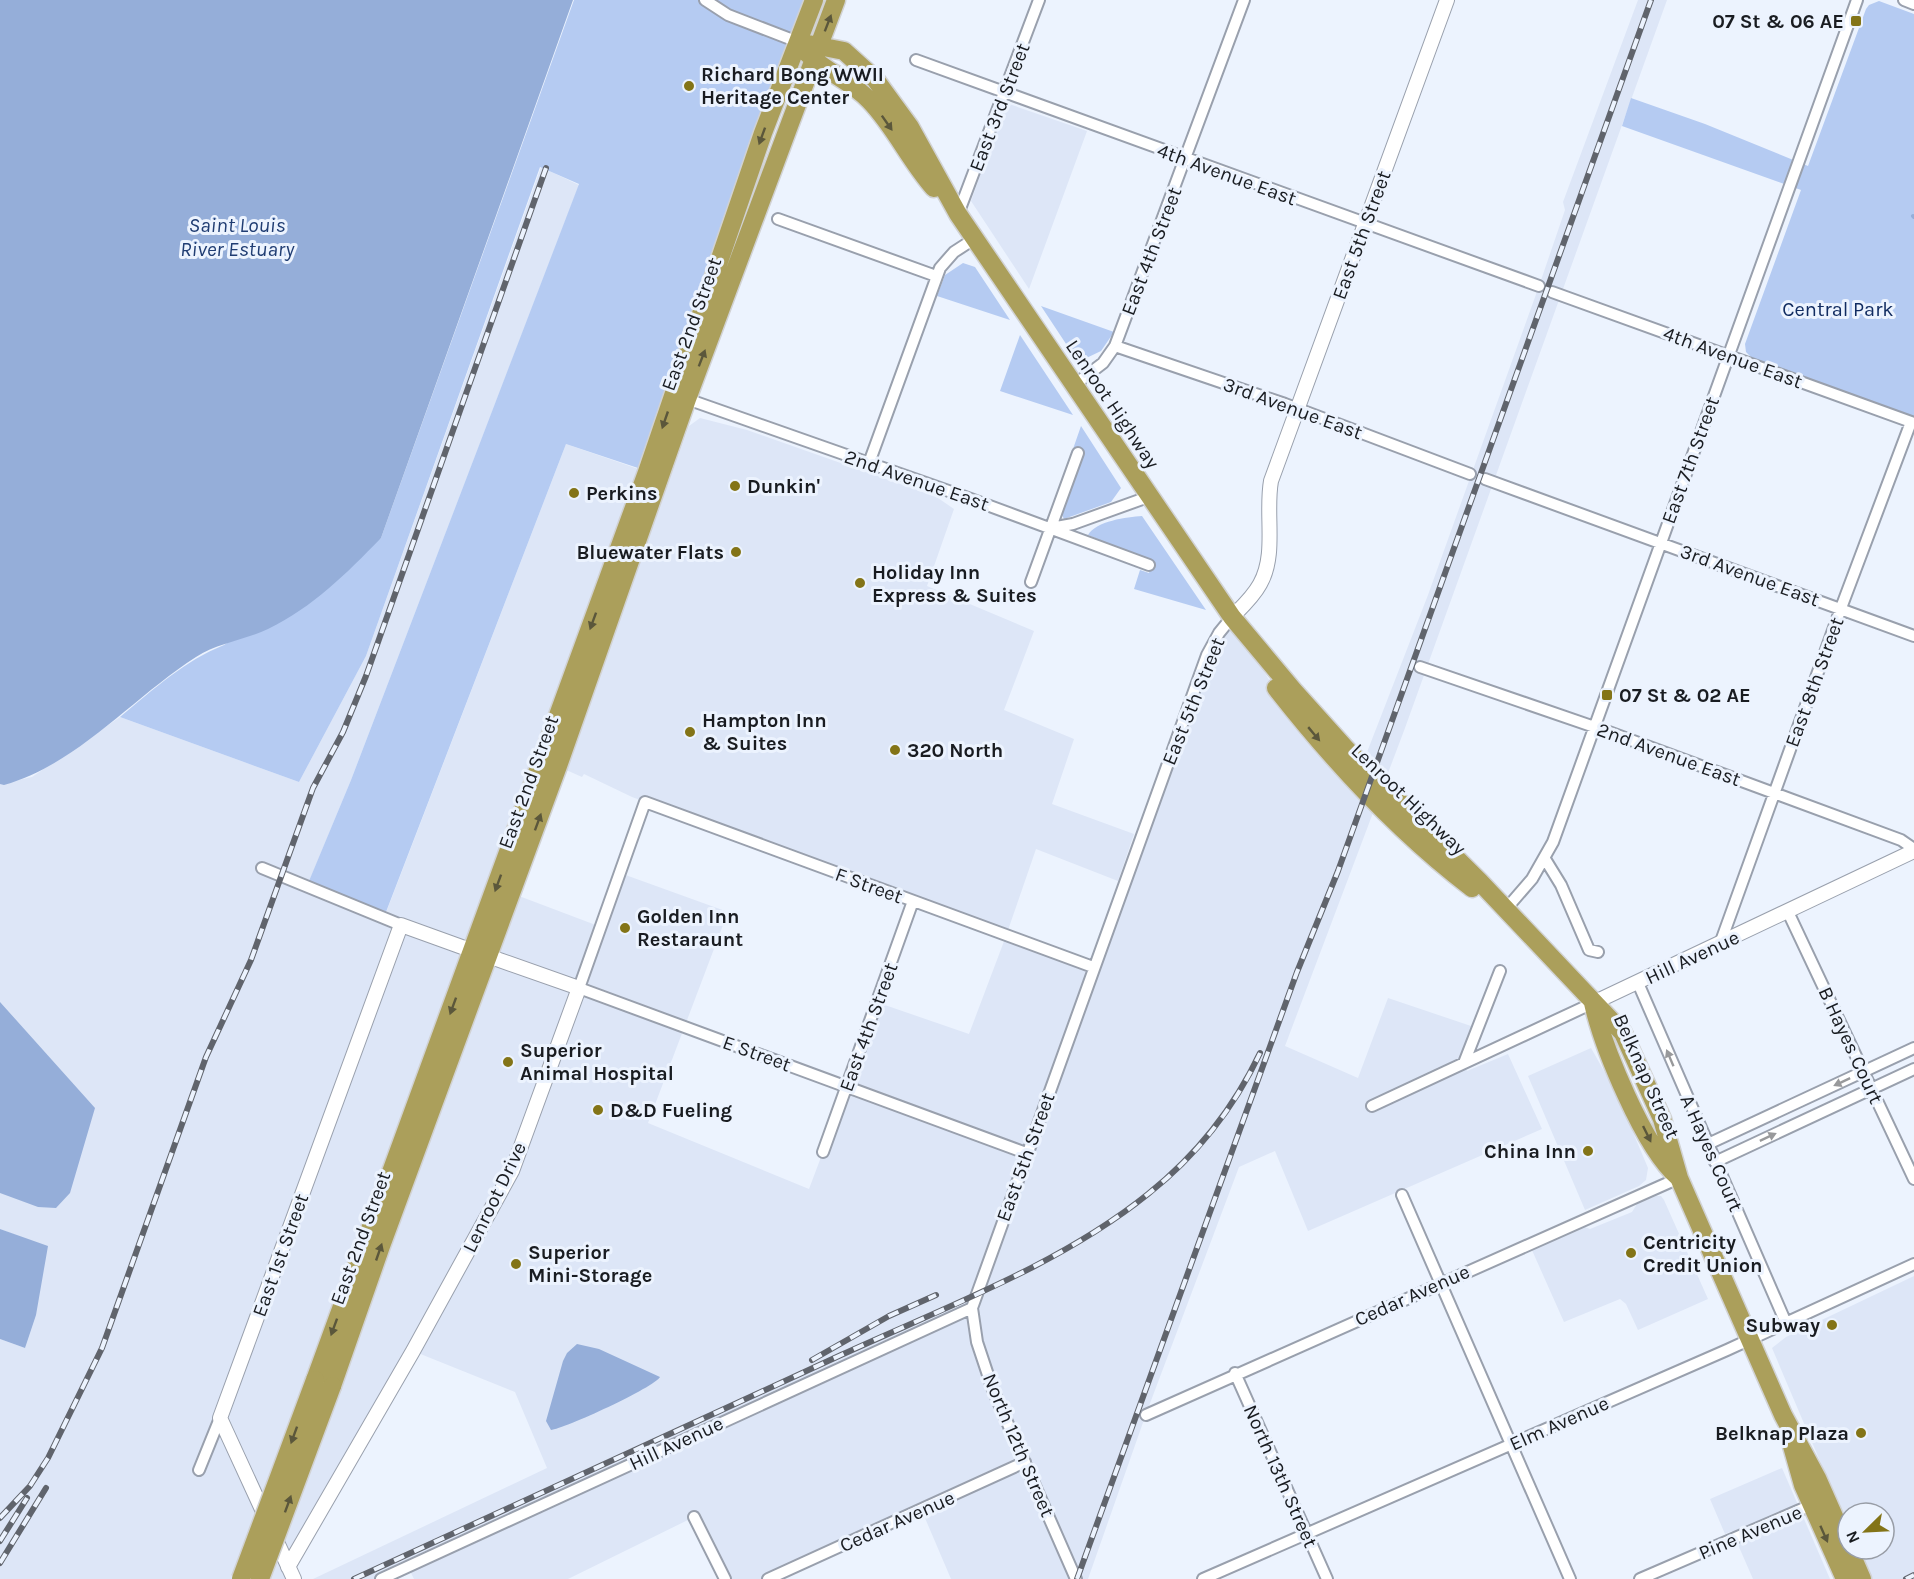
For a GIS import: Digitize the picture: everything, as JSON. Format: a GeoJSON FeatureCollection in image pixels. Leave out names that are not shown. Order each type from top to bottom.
{"type":"FeatureCollection","features":[{"type":"Feature","properties":{"kind":"highway","name":"East 2nd Street"},"geometry":{"type":"LineString","coordinates":[[260,1579],[323,1383],[480,953],[562,755],[681,396],[764,133],[814,0]]}},
{"type":"Feature","properties":{"kind":"highway","name":"East 2nd Street"},"geometry":{"type":"LineString","coordinates":[[681,396],[836,0]]}},
{"type":"Feature","properties":{"kind":"highway","name":"Lenroot Highway"},"geometry":{"type":"LineString","coordinates":[[798,42],[816,53],[856,86],[872,103],[928,181],[958,214],[1148,497],[1232,617],[1268,678],[1365,794],[1430,855],[1483,897],[1506,909],[1593,1003]]}},
{"type":"Feature","properties":{"kind":"highway","name":"Belknap Street"},"geometry":{"type":"LineString","coordinates":[[1593,1003],[1610,1057],[1657,1155],[1679,1178],[1750,1339],[1819,1502],[1845,1579]]}},
{"type":"Feature","properties":{"kind":"highway","name":"East 2nd Street"},"geometry":{"type":"LineString","coordinates":[[240,1579],[323,1383]]}},
{"type":"Feature","properties":{"kind":"highway","name":"Belknap Street"},"geometry":{"type":"LineString","coordinates":[[1819,1502],[1836,1529]]}},
{"type":"Feature","properties":{"kind":"highway","name":"Belknap Street"},"geometry":{"type":"LineString","coordinates":[[1854,1561],[1862,1579]]}},
{"type":"Feature","properties":{"kind":"street"},"geometry":{"type":"LineString","coordinates":[[705,0],[728,15],[798,42]]}},
{"type":"Feature","properties":{"kind":"street","name":"East 3rd Street"},"geometry":{"type":"LineString","coordinates":[[958,214],[1039,0]]}},
{"type":"Feature","properties":{"kind":"street","name":"East 4th Street"},"geometry":{"type":"LineString","coordinates":[[1073,386],[1103,363],[1115,345],[1244,0]]}},
{"type":"Feature","properties":{"kind":"street","name":"East 5th Street"},"geometry":{"type":"LineString","coordinates":[[972,1308],[1207,656],[1219,633],[1255,591],[1264,575],[1268,554],[1268,509],[1271,481],[1448,0]]}},
{"type":"Feature","properties":{"kind":"street","name":"East 7th Street"},"geometry":{"type":"LineString","coordinates":[[1506,909],[1532,879],[1545,859],[1857,0]]}},
{"type":"Feature","properties":{"kind":"street"},"geometry":{"type":"LineString","coordinates":[[1904,0],[1914,4]]}},
{"type":"Feature","properties":{"kind":"street","name":"4th Avenue East"},"geometry":{"type":"LineString","coordinates":[[916,60],[1186,160],[1539,286]]}},
{"type":"Feature","properties":{"kind":"street"},"geometry":{"type":"LineString","coordinates":[[778,219],[936,276]]}},
{"type":"Feature","properties":{"kind":"street"},"geometry":{"type":"LineString","coordinates":[[869,463],[936,276],[947,258],[974,239]]}},
{"type":"Feature","properties":{"kind":"street","name":"4th Avenue East"},"geometry":{"type":"LineString","coordinates":[[1552,292],[1913,423]]}},
{"type":"Feature","properties":{"kind":"street","name":"3rd Avenue East"},"geometry":{"type":"LineString","coordinates":[[1115,345],[1297,409],[1470,474]]}},
{"type":"Feature","properties":{"kind":"street","name":"2nd Avenue East"},"geometry":{"type":"LineString","coordinates":[[681,396],[1149,565]]}},
{"type":"Feature","properties":{"kind":"street","name":"East 8th Street"},"geometry":{"type":"LineString","coordinates":[[1720,944],[1841,608],[1913,423]]}},
{"type":"Feature","properties":{"kind":"street"},"geometry":{"type":"LineString","coordinates":[[1031,582],[1078,453]]}},
{"type":"Feature","properties":{"kind":"street","name":"3rd Avenue East"},"geometry":{"type":"LineString","coordinates":[[1485,479],[1914,636]]}},
{"type":"Feature","properties":{"kind":"street"},"geometry":{"type":"LineString","coordinates":[[1051,528],[1073,524],[1148,497]]}},
{"type":"Feature","properties":{"kind":"street","name":"2nd Avenue East"},"geometry":{"type":"LineString","coordinates":[[1420,668],[1593,726],[1901,840],[1914,850]]}},
{"type":"Feature","properties":{"kind":"street","name":"F Street"},"geometry":{"type":"LineString","coordinates":[[645,802],[1093,968]]}},
{"type":"Feature","properties":{"kind":"street","name":"Lenroot Drive"},"geometry":{"type":"LineString","coordinates":[[291,1573],[512,1171],[645,802]]}},
{"type":"Feature","properties":{"kind":"street","name":"Hill Avenue"},"geometry":{"type":"LineString","coordinates":[[1372,1106],[1788,912],[1914,850]]}},
{"type":"Feature","properties":{"kind":"street"},"geometry":{"type":"LineString","coordinates":[[1545,859],[1561,885],[1589,950],[1598,952]]}},
{"type":"Feature","properties":{"kind":"street","name":"E Street"},"geometry":{"type":"LineString","coordinates":[[262,868],[401,925],[579,988],[1026,1153]]}},
{"type":"Feature","properties":{"kind":"street","name":"East 4th Street"},"geometry":{"type":"LineString","coordinates":[[823,1152],[913,902]]}},
{"type":"Feature","properties":{"kind":"street","name":"B Hayes Court"},"geometry":{"type":"LineString","coordinates":[[1788,912],[1914,1179]]}},
{"type":"Feature","properties":{"kind":"street","name":"East 1st Street"},"geometry":{"type":"LineString","coordinates":[[220,1418],[401,925]]}},
{"type":"Feature","properties":{"kind":"street"},"geometry":{"type":"LineString","coordinates":[[1464,1063],[1500,971]]}},
{"type":"Feature","properties":{"kind":"street","name":"A Hayes Court"},"geometry":{"type":"LineString","coordinates":[[1638,982],[1786,1323]]}},
{"type":"Feature","properties":{"kind":"street"},"geometry":{"type":"LineString","coordinates":[[1708,1144],[1914,1048]]}},
{"type":"Feature","properties":{"kind":"street"},"geometry":{"type":"LineString","coordinates":[[1715,1162],[1914,1069]]}},
{"type":"Feature","properties":{"kind":"street","name":"Cedar Avenue"},"geometry":{"type":"LineString","coordinates":[[1146,1414],[1679,1178]]}},
{"type":"Feature","properties":{"kind":"street"},"geometry":{"type":"LineString","coordinates":[[1402,1195],[1570,1579]]}},
{"type":"Feature","properties":{"kind":"street","name":"Elm Avenue"},"geometry":{"type":"LineString","coordinates":[[1203,1579],[1750,1339],[1914,1264]]}},
{"type":"Feature","properties":{"kind":"street","name":"Hill Avenue"},"geometry":{"type":"LineString","coordinates":[[381,1579],[972,1308]]}},
{"type":"Feature","properties":{"kind":"street","name":"North 12th Street"},"geometry":{"type":"LineString","coordinates":[[972,1308],[982,1361],[1076,1579]]}},
{"type":"Feature","properties":{"kind":"street","name":"North 13th Street"},"geometry":{"type":"LineString","coordinates":[[1236,1373],[1327,1579]]}},
{"type":"Feature","properties":{"kind":"street"},"geometry":{"type":"LineString","coordinates":[[199,1470],[220,1418]]}},
{"type":"Feature","properties":{"kind":"street"},"geometry":{"type":"LineString","coordinates":[[220,1418],[291,1573]]}},
{"type":"Feature","properties":{"kind":"street","name":"Cedar Avenue"},"geometry":{"type":"LineString","coordinates":[[768,1579],[1025,1462]]}},
{"type":"Feature","properties":{"kind":"street","name":"Pine Avenue"},"geometry":{"type":"LineString","coordinates":[[1640,1579],[1819,1502]]}},
{"type":"Feature","properties":{"kind":"street"},"geometry":{"type":"LineString","coordinates":[[694,1517],[725,1579]]}},
{"type":"Feature","properties":{"kind":"shaded area"},"geometry":{"type":"Polygon","coordinates":[[[1638,0],[1667,0],[1405,728],[1285,1046],[1358,1078],[1388,998],[1474,1027],[1461,1056],[1467,1071],[1508,1054],[1542,1129],[1308,1231],[1275,1151],[1239,1167],[1146,1414],[1088,1579],[951,1579],[922,1511],[769,1579],[725,1579],[694,1517],[568,1579],[414,1579],[408,1567],[381,1579],[313,1579],[547,1468],[515,1392],[413,1351],[288,1567],[294,1579],[0,1579],[0,1339],[25,1348],[47,1247],[0,1229],[0,784],[32,777],[120,717],[299,782],[366,656],[541,167],[579,185],[351,780],[306,889],[384,918],[566,444],[647,472],[315,1380],[332,1386],[519,896],[601,927],[620,873],[728,912],[648,1123],[809,1189],[879,1003],[969,1034],[1006,936],[1092,967],[1207,655],[1224,650],[1219,633],[1232,617],[1268,678],[1298,716],[1357,778],[1428,595],[1539,286],[1565,210],[1563,202],[1638,0]]]}},
{"type":"Feature","properties":{"kind":"shaded area"},"geometry":{"type":"Polygon","coordinates":[[[1009,104],[1087,131],[1029,289],[971,201],[1004,108],[1009,104]]]}},
{"type":"Feature","properties":{"kind":"shaded area"},"geometry":{"type":"Polygon","coordinates":[[[700,418],[747,430],[920,491],[938,498],[954,509],[927,586],[1034,631],[1004,710],[1074,739],[1052,804],[1134,834],[1118,881],[1036,849],[1007,933],[632,797],[584,774],[582,777],[564,769],[689,426],[700,418]]]}},
{"type":"Feature","properties":{"kind":"shaded area"},"geometry":{"type":"Polygon","coordinates":[[[1591,1048],[1616,1092],[1648,1168],[1646,1180],[1639,1186],[1585,1210],[1528,1076],[1591,1048]]]}},
{"type":"Feature","properties":{"kind":"shaded area"},"geometry":{"type":"Polygon","coordinates":[[[1661,1196],[1664,1200],[1708,1299],[1638,1330],[1626,1304],[1620,1299],[1564,1322],[1531,1248],[1582,1226],[1590,1229],[1632,1212],[1637,1204],[1661,1196]]]}},
{"type":"Feature","properties":{"kind":"shaded area","name":"Belknap Plaza"},"geometry":{"type":"Polygon","coordinates":[[[1914,1276],[1914,1579],[1870,1579],[1863,1561],[1896,1561],[1896,1501],[1837,1501],[1772,1348],[1786,1337],[1914,1276]]]}},
{"type":"Feature","properties":{"kind":"shaded area"},"geometry":{"type":"Polygon","coordinates":[[[1782,1468],[1830,1579],[1753,1579],[1732,1531],[1725,1534],[1710,1499],[1782,1468]]]}},
{"type":"Feature","properties":{"kind":"green space"},"geometry":{"type":"Polygon","coordinates":[[[574,0],[807,0],[641,469],[566,444],[386,912],[309,881],[351,780],[579,184],[540,167],[366,656],[299,782],[120,717],[182,667],[224,645],[381,538],[574,0]]]}},
{"type":"Feature","properties":{"kind":"green space","name":"Central Park"},"geometry":{"type":"Polygon","coordinates":[[[1879,1],[1914,14],[1914,419],[1752,358],[1746,352],[1745,344],[1801,190],[1622,126],[1631,98],[1705,124],[1808,166],[1866,9],[1869,5],[1879,1]]]}},
{"type":"Feature","properties":{"kind":"green space"},"geometry":{"type":"Polygon","coordinates":[[[963,263],[975,267],[1010,320],[937,296],[945,275],[963,263]]]}},
{"type":"Feature","properties":{"kind":"green space"},"geometry":{"type":"Polygon","coordinates":[[[1041,306],[1114,332],[1101,351],[1078,362],[1041,306]]]}},
{"type":"Feature","properties":{"kind":"green space"},"geometry":{"type":"Polygon","coordinates":[[[1020,335],[1073,415],[1000,391],[1020,335]]]}},
{"type":"Feature","properties":{"kind":"green space"},"geometry":{"type":"Polygon","coordinates":[[[1081,426],[1121,488],[1111,502],[1064,519],[1062,515],[1083,455],[1073,449],[1081,426]]]}},
{"type":"Feature","properties":{"kind":"green space"},"geometry":{"type":"Polygon","coordinates":[[[1142,516],[1206,610],[1134,589],[1140,570],[1149,573],[1152,562],[1088,535],[1105,523],[1142,516]]]}},
{"type":"Feature","properties":{"kind":"water","name":"Saint Louis River Estuary"},"geometry":{"type":"Polygon","coordinates":[[[0,0],[573,0],[381,538],[342,577],[300,611],[268,629],[204,652],[172,673],[104,728],[56,762],[4,785],[0,784],[0,0]]]}},
{"type":"Feature","properties":{"kind":"water"},"geometry":{"type":"Polygon","coordinates":[[[0,1002],[95,1108],[70,1193],[56,1208],[38,1207],[0,1193],[0,1002]]]}},
{"type":"Feature","properties":{"kind":"water"},"geometry":{"type":"Polygon","coordinates":[[[0,1229],[48,1246],[36,1315],[25,1348],[0,1339],[0,1229]]]}},
{"type":"Feature","properties":{"kind":"water"},"geometry":{"type":"Polygon","coordinates":[[[577,1344],[599,1349],[660,1377],[643,1389],[608,1407],[551,1430],[546,1421],[563,1361],[567,1353],[577,1344]]]}},
{"type":"Feature","properties":{"kind":"railway"},"geometry":{"type":"LineString","coordinates":[[1077,1579],[1297,972],[1338,871],[1651,0]]}},
{"type":"Feature","properties":{"kind":"railway"},"geometry":{"type":"LineString","coordinates":[[0,1518],[30,1486],[48,1458],[102,1348],[206,1057],[251,960],[313,788],[343,732],[366,676],[546,168]]}},
{"type":"Feature","properties":{"kind":"railway"},"geometry":{"type":"LineString","coordinates":[[354,1579],[1000,1284],[1077,1242],[1148,1194],[1182,1164],[1226,1112],[1260,1053]]}},
{"type":"Feature","properties":{"kind":"railway"},"geometry":{"type":"LineString","coordinates":[[812,1360],[889,1316],[936,1295]]}},
{"type":"Feature","properties":{"kind":"railway"},"geometry":{"type":"LineString","coordinates":[[0,1563],[46,1488]]}},
{"type":"Feature","properties":{"kind":"railway"},"geometry":{"type":"LineString","coordinates":[[0,1541],[27,1498]]}},
{"type":"Feature","properties":{"kind":"railway"},"geometry":{"type":"LineString","coordinates":[[1906,1579],[1914,1575]]}},
{"type":"Feature","properties":{"kind":"place","name":"07 St & 06 AE"},"geometry":{"type":"Point","coordinates":[1856,21]}},
{"type":"Feature","properties":{"kind":"place","name":"Richard Bong WWII Heritage Center"},"geometry":{"type":"Point","coordinates":[689,86]}},
{"type":"Feature","properties":{"kind":"place","name":"Dunkin'"},"geometry":{"type":"Point","coordinates":[735,486]}},
{"type":"Feature","properties":{"kind":"place","name":"Perkins"},"geometry":{"type":"Point","coordinates":[574,493]}},
{"type":"Feature","properties":{"kind":"place","name":"Bluewater Flats"},"geometry":{"type":"Point","coordinates":[736,552]}},
{"type":"Feature","properties":{"kind":"place","name":"Holiday Inn Express & Suites"},"geometry":{"type":"Point","coordinates":[860,583]}},
{"type":"Feature","properties":{"kind":"place","name":"07 St & 02 AE"},"geometry":{"type":"Point","coordinates":[1607,695]}},
{"type":"Feature","properties":{"kind":"place","name":"Hampton Inn & Suites"},"geometry":{"type":"Point","coordinates":[690,732]}},
{"type":"Feature","properties":{"kind":"place","name":"320 North"},"geometry":{"type":"Point","coordinates":[895,750]}},
{"type":"Feature","properties":{"kind":"place","name":"Golden Inn Restaraunt"},"geometry":{"type":"Point","coordinates":[625,928]}},
{"type":"Feature","properties":{"kind":"place","name":"Superior Animal Hospital"},"geometry":{"type":"Point","coordinates":[508,1062]}},
{"type":"Feature","properties":{"kind":"place","name":"D&D Fueling"},"geometry":{"type":"Point","coordinates":[598,1110]}},
{"type":"Feature","properties":{"kind":"place","name":"China Inn"},"geometry":{"type":"Point","coordinates":[1588,1151]}},
{"type":"Feature","properties":{"kind":"place","name":"Centricity Credit Union"},"geometry":{"type":"Point","coordinates":[1631,1253]}},
{"type":"Feature","properties":{"kind":"place","name":"Superior Mini-Storage"},"geometry":{"type":"Point","coordinates":[516,1264]}},
{"type":"Feature","properties":{"kind":"place","name":"Subway"},"geometry":{"type":"Point","coordinates":[1832,1325]}},
{"type":"Feature","properties":{"kind":"place","name":"Belknap Plaza"},"geometry":{"type":"Point","coordinates":[1861,1433]}}]}
